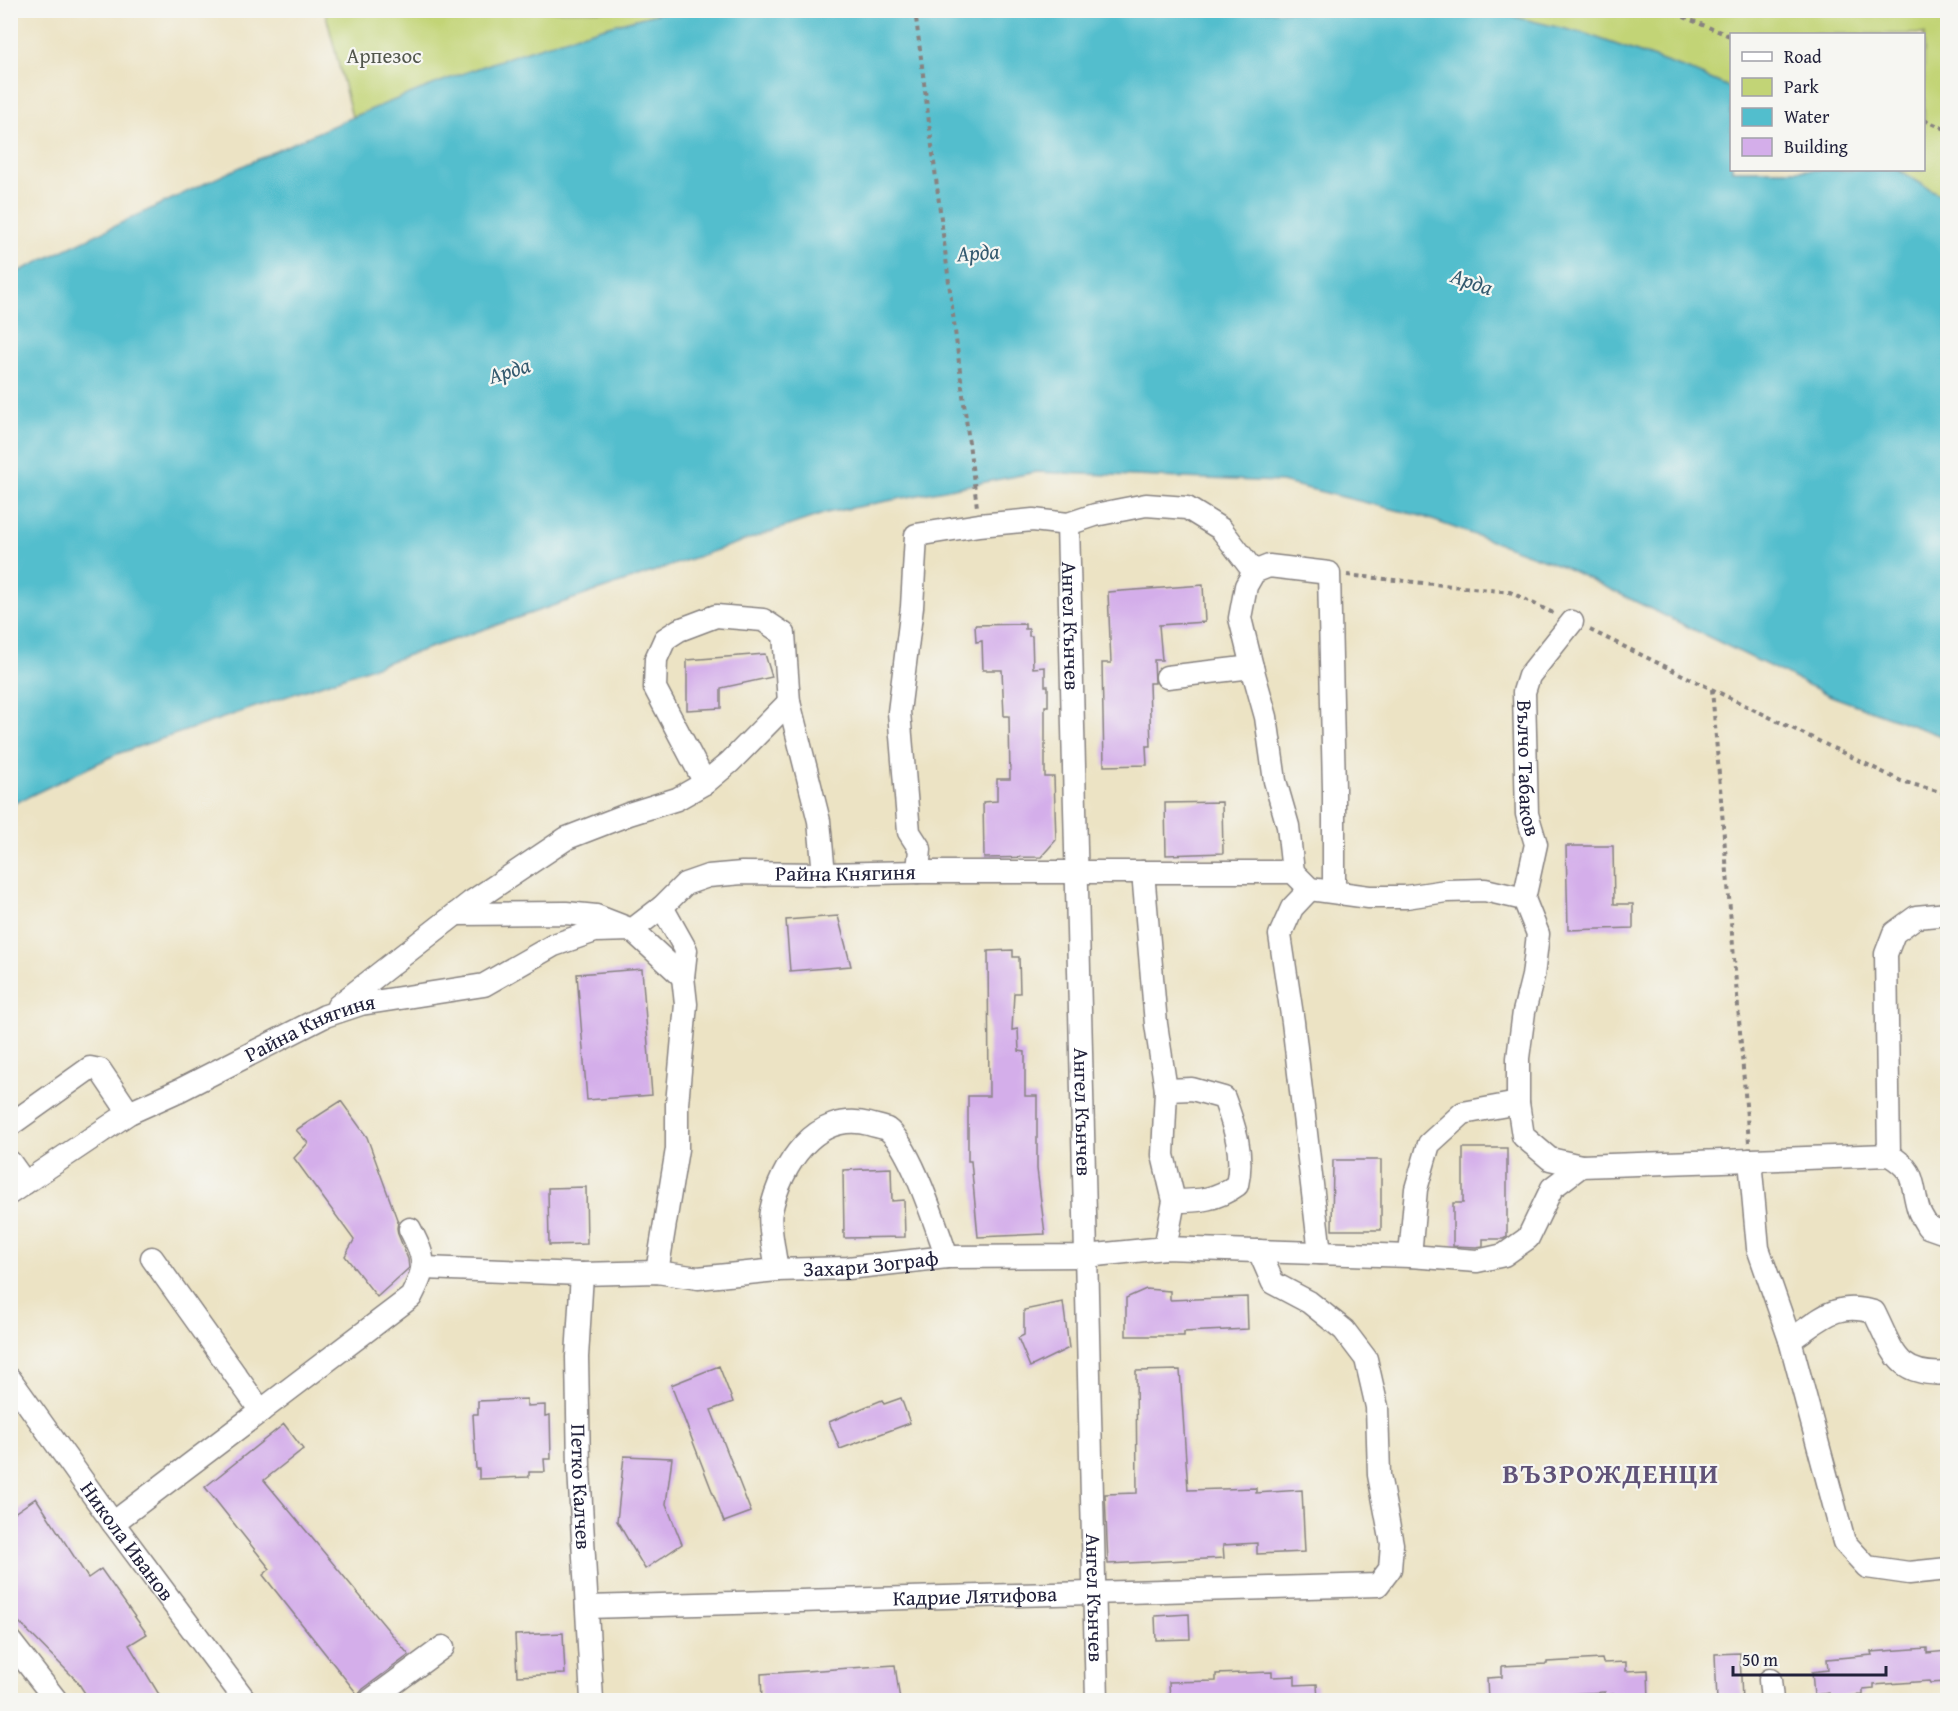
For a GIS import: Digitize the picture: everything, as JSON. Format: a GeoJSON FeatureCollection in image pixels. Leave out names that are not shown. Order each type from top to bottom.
{"type":"FeatureCollection","features":[{"type":"Feature","properties":{"kind":"street"},"geometry":{"type":"LineString","coordinates":[[918,872],[920,849],[909,832],[898,712],[912,606],[916,535],[979,525],[1033,520],[1068,524],[1095,515],[1146,505],[1187,508],[1221,529],[1254,572]]}},
{"type":"Feature","properties":{"kind":"street","name":"Ангел Кънчев"},"geometry":{"type":"LineString","coordinates":[[1068,524],[1097,1701]]}},
{"type":"Feature","properties":{"kind":"street"},"geometry":{"type":"LineString","coordinates":[[1334,891],[1329,573],[1269,566],[1254,572],[1246,586],[1240,618],[1266,717],[1275,781],[1288,826],[1293,872],[1310,889],[1369,897],[1406,897],[1446,891],[1485,891],[1524,899],[1538,934],[1518,1058],[1518,1103],[1523,1136],[1550,1159],[1581,1166],[1889,1155],[1903,1163],[1911,1175],[1919,1212],[1928,1227],[1947,1234]]}},
{"type":"Feature","properties":{"kind":"street"},"geometry":{"type":"LineString","coordinates":[[705,783],[655,688],[656,659],[665,639],[679,630],[716,616],[763,620],[784,634],[789,702],[819,821],[824,874]]}},
{"type":"Feature","properties":{"kind":"street","name":"Вълчо Табаков"},"geometry":{"type":"LineString","coordinates":[[1524,899],[1536,844],[1527,814],[1524,692],[1529,676],[1572,622]]}},
{"type":"Feature","properties":{"kind":"street"},"geometry":{"type":"LineString","coordinates":[[1167,676],[1252,667]]}},
{"type":"Feature","properties":{"kind":"street"},"geometry":{"type":"LineString","coordinates":[[325,1016],[456,914],[567,838],[629,814],[678,799],[705,783],[730,762],[789,702]]}},
{"type":"Feature","properties":{"kind":"street","name":"Райна Княгиня"},"geometry":{"type":"LineString","coordinates":[[18,1188],[129,1113],[190,1085],[325,1016],[361,1004],[484,985],[554,945],[595,931],[632,930],[685,884],[708,876],[742,873],[1293,872]]}},
{"type":"Feature","properties":{"kind":"street"},"geometry":{"type":"LineString","coordinates":[[1143,873],[1156,1024],[1166,1090],[1163,1155],[1174,1201],[1165,1248]]}},
{"type":"Feature","properties":{"kind":"street"},"geometry":{"type":"LineString","coordinates":[[1310,889],[1292,908],[1280,935],[1293,1022],[1320,1253]]}},
{"type":"Feature","properties":{"kind":"street"},"geometry":{"type":"LineString","coordinates":[[657,1272],[677,1149],[677,1104],[686,1004],[683,977],[686,950],[662,906]]}},
{"type":"Feature","properties":{"kind":"street"},"geometry":{"type":"LineString","coordinates":[[456,914],[566,913],[596,916],[632,930],[683,977]]}},
{"type":"Feature","properties":{"kind":"street"},"geometry":{"type":"LineString","coordinates":[[1889,1155],[1886,954],[1894,933],[1916,917],[1947,914]]}},
{"type":"Feature","properties":{"kind":"street"},"geometry":{"type":"LineString","coordinates":[[10,1125],[90,1068],[100,1070],[129,1113]]}},
{"type":"Feature","properties":{"kind":"street"},"geometry":{"type":"LineString","coordinates":[[1166,1090],[1192,1089],[1224,1098],[1240,1146],[1241,1168],[1237,1185],[1223,1195],[1198,1201],[1174,1201]]}},
{"type":"Feature","properties":{"kind":"street"},"geometry":{"type":"LineString","coordinates":[[1410,1256],[1416,1190],[1429,1144],[1463,1113],[1518,1103]]}},
{"type":"Feature","properties":{"kind":"street"},"geometry":{"type":"LineString","coordinates":[[777,1270],[770,1213],[782,1175],[806,1142],[837,1123],[857,1121],[886,1129],[907,1152],[947,1257]]}},
{"type":"Feature","properties":{"kind":"street"},"geometry":{"type":"LineString","coordinates":[[1750,1160],[1758,1248],[1790,1340],[1844,1542],[1867,1567],[1909,1573],[1947,1569]]}},
{"type":"Feature","properties":{"kind":"street"},"geometry":{"type":"LineString","coordinates":[[10,1162],[18,1188]]}},
{"type":"Feature","properties":{"kind":"street","name":"Захари Зограф"},"geometry":{"type":"LineString","coordinates":[[423,1268],[582,1274],[657,1272],[698,1278],[777,1270],[848,1268],[947,1257],[1086,1256],[1165,1248],[1410,1256],[1477,1261],[1504,1255],[1528,1238],[1552,1188],[1581,1166]]}},
{"type":"Feature","properties":{"kind":"street"},"geometry":{"type":"LineString","coordinates":[[113,1523],[411,1297],[423,1268],[423,1253],[410,1229]]}},
{"type":"Feature","properties":{"kind":"street","name":"Кадрие Лятифова"},"geometry":{"type":"LineString","coordinates":[[587,1607],[1378,1585],[1389,1569],[1392,1544],[1379,1475],[1377,1407],[1366,1359],[1344,1330],[1309,1302],[1273,1283],[1259,1251]]}},
{"type":"Feature","properties":{"kind":"street"},"geometry":{"type":"LineString","coordinates":[[152,1258],[261,1411]]}},
{"type":"Feature","properties":{"kind":"street","name":"Петко Калчев"},"geometry":{"type":"LineString","coordinates":[[582,1274],[577,1357],[579,1468],[592,1701]]}},
{"type":"Feature","properties":{"kind":"street"},"geometry":{"type":"LineString","coordinates":[[1790,1340],[1837,1309],[1857,1307],[1874,1312],[1897,1360],[1912,1370],[1932,1374],[1947,1373]]}},
{"type":"Feature","properties":{"kind":"street","name":"Никола Иванов"},"geometry":{"type":"LineString","coordinates":[[10,1379],[245,1701]]}},
{"type":"Feature","properties":{"kind":"street"},"geometry":{"type":"LineString","coordinates":[[10,1641],[56,1701]]}},
{"type":"Feature","properties":{"kind":"street"},"geometry":{"type":"LineString","coordinates":[[371,1701],[443,1647]]}},
{"type":"Feature","properties":{"kind":"path"},"geometry":{"type":"LineString","coordinates":[[915,10],[974,488]]}},
{"type":"Feature","properties":{"kind":"path"},"geometry":{"type":"LineString","coordinates":[[1667,10],[1730,37]]}},
{"type":"Feature","properties":{"kind":"path"},"geometry":{"type":"LineString","coordinates":[[1925,121],[1947,130]]}},
{"type":"Feature","properties":{"kind":"path"},"geometry":{"type":"LineString","coordinates":[[1329,573],[1510,592],[1901,781],[1947,794]]}},
{"type":"Feature","properties":{"kind":"path"},"geometry":{"type":"LineString","coordinates":[[1712,688],[1750,1160]]}},
{"type":"Feature","properties":{"kind":"green space","name":"Арпезос"},"geometry":{"type":"Polygon","coordinates":[[[325,11],[669,11],[548,45],[469,72],[352,117],[325,11]]]}},
{"type":"Feature","properties":{"kind":"green space"},"geometry":{"type":"Polygon","coordinates":[[[1490,11],[1947,11],[1947,199],[1900,171],[1925,171],[1925,33],[1730,33],[1730,88],[1694,72],[1586,34],[1490,11]]]}},
{"type":"Feature","properties":{"kind":"water","name":"Арда"},"geometry":{"type":"Polygon","coordinates":[[[669,11],[1490,11],[1586,34],[1694,72],[1730,88],[1730,171],[1900,171],[1947,199],[1947,738],[1831,696],[1562,566],[1421,516],[1281,482],[1036,472],[826,513],[117,754],[11,805],[11,275],[252,161],[334,125],[416,91],[583,33],[669,11]]]}},
{"type":"Feature","properties":{"kind":"building"},"geometry":{"type":"Polygon","coordinates":[[[1203,585],[1205,622],[1159,625],[1162,660],[1154,660],[1155,683],[1149,683],[1151,746],[1146,746],[1147,765],[1104,766],[1102,663],[1111,663],[1108,592],[1203,585]]]}},
{"type":"Feature","properties":{"kind":"building"},"geometry":{"type":"Polygon","coordinates":[[[1025,624],[1025,629],[1029,629],[1029,636],[1032,636],[1033,668],[1045,667],[1045,686],[1048,686],[1048,706],[1045,706],[1045,777],[1054,777],[1056,840],[1041,857],[984,858],[983,802],[997,801],[997,779],[1010,779],[1009,716],[1004,716],[1002,670],[983,670],[982,641],[976,642],[975,625],[1025,624]]]}},
{"type":"Feature","properties":{"kind":"building"},"geometry":{"type":"Polygon","coordinates":[[[765,654],[772,677],[721,688],[721,708],[687,710],[687,660],[765,654]]]}},
{"type":"Feature","properties":{"kind":"building"},"geometry":{"type":"Polygon","coordinates":[[[1222,802],[1223,853],[1166,855],[1165,803],[1222,802]]]}},
{"type":"Feature","properties":{"kind":"building"},"geometry":{"type":"Polygon","coordinates":[[[1566,846],[1613,846],[1614,904],[1633,904],[1633,928],[1568,930],[1566,846]]]}},
{"type":"Feature","properties":{"kind":"building"},"geometry":{"type":"Polygon","coordinates":[[[838,916],[851,966],[790,971],[786,920],[838,916]]]}},
{"type":"Feature","properties":{"kind":"building"},"geometry":{"type":"Polygon","coordinates":[[[1013,950],[1013,957],[1019,957],[1020,993],[1014,993],[1012,1030],[1018,1029],[1019,1051],[1025,1052],[1025,1096],[1037,1096],[1037,1169],[1045,1234],[978,1237],[971,1161],[968,1161],[968,1096],[989,1096],[988,951],[1013,950]]]}},
{"type":"Feature","properties":{"kind":"building"},"geometry":{"type":"Polygon","coordinates":[[[642,969],[652,1095],[587,1100],[577,974],[642,969]]]}},
{"type":"Feature","properties":{"kind":"building"},"geometry":{"type":"Polygon","coordinates":[[[341,1101],[367,1137],[398,1222],[398,1234],[408,1259],[409,1268],[377,1297],[345,1256],[354,1240],[294,1158],[308,1143],[296,1130],[341,1101]]]}},
{"type":"Feature","properties":{"kind":"building"},"geometry":{"type":"Polygon","coordinates":[[[1463,1148],[1507,1148],[1507,1237],[1483,1239],[1483,1246],[1453,1246],[1453,1203],[1463,1203],[1463,1148]]]}},
{"type":"Feature","properties":{"kind":"building"},"geometry":{"type":"Polygon","coordinates":[[[1333,1160],[1381,1160],[1381,1230],[1332,1230],[1333,1160]]]}},
{"type":"Feature","properties":{"kind":"building"},"geometry":{"type":"Polygon","coordinates":[[[891,1168],[892,1201],[904,1200],[905,1237],[844,1238],[843,1170],[891,1168]]]}},
{"type":"Feature","properties":{"kind":"building"},"geometry":{"type":"Polygon","coordinates":[[[586,1187],[587,1244],[549,1245],[548,1188],[586,1187]]]}},
{"type":"Feature","properties":{"kind":"building"},"geometry":{"type":"Polygon","coordinates":[[[1146,1289],[1170,1291],[1170,1300],[1247,1297],[1248,1329],[1184,1332],[1184,1336],[1126,1336],[1126,1298],[1146,1289]]]}},
{"type":"Feature","properties":{"kind":"building"},"geometry":{"type":"Polygon","coordinates":[[[1063,1302],[1069,1348],[1030,1367],[1018,1338],[1024,1335],[1024,1310],[1063,1302]]]}},
{"type":"Feature","properties":{"kind":"building"},"geometry":{"type":"Polygon","coordinates":[[[719,1366],[733,1402],[711,1410],[751,1512],[724,1522],[671,1385],[719,1366]]]}},
{"type":"Feature","properties":{"kind":"building"},"geometry":{"type":"Polygon","coordinates":[[[1180,1370],[1188,1490],[1256,1488],[1256,1493],[1302,1490],[1305,1552],[1257,1554],[1257,1543],[1223,1545],[1224,1558],[1108,1564],[1105,1494],[1137,1493],[1136,1371],[1180,1370]]]}},
{"type":"Feature","properties":{"kind":"building"},"geometry":{"type":"Polygon","coordinates":[[[901,1398],[910,1423],[840,1449],[829,1422],[882,1400],[884,1404],[901,1398]]]}},
{"type":"Feature","properties":{"kind":"building"},"geometry":{"type":"Polygon","coordinates":[[[527,1399],[527,1406],[545,1405],[545,1416],[550,1415],[551,1459],[544,1459],[545,1472],[529,1472],[529,1477],[479,1479],[479,1469],[476,1469],[473,1414],[478,1414],[478,1401],[527,1399]]]}},
{"type":"Feature","properties":{"kind":"building"},"geometry":{"type":"Polygon","coordinates":[[[284,1424],[303,1449],[264,1480],[409,1655],[358,1695],[263,1575],[270,1569],[205,1487],[284,1424]]]}},
{"type":"Feature","properties":{"kind":"building"},"geometry":{"type":"Polygon","coordinates":[[[624,1456],[672,1458],[666,1504],[682,1544],[645,1569],[617,1521],[624,1456]]]}},
{"type":"Feature","properties":{"kind":"building"},"geometry":{"type":"Polygon","coordinates":[[[36,1498],[88,1578],[101,1569],[147,1634],[129,1645],[163,1701],[90,1701],[77,1681],[10,1613],[10,1516],[36,1498]]]}},
{"type":"Feature","properties":{"kind":"building"},"geometry":{"type":"Polygon","coordinates":[[[1189,1614],[1190,1639],[1156,1640],[1155,1616],[1189,1614]]]}},
{"type":"Feature","properties":{"kind":"building"},"geometry":{"type":"Polygon","coordinates":[[[563,1633],[565,1674],[517,1676],[515,1635],[563,1633]]]}},
{"type":"Feature","properties":{"kind":"building"},"geometry":{"type":"Polygon","coordinates":[[[1927,1648],[1927,1653],[1947,1651],[1947,1682],[1874,1685],[1874,1689],[1863,1690],[1863,1695],[1829,1697],[1829,1693],[1814,1695],[1812,1672],[1828,1670],[1827,1659],[1872,1655],[1871,1652],[1927,1648]]]}},
{"type":"Feature","properties":{"kind":"building"},"geometry":{"type":"Polygon","coordinates":[[[1740,1653],[1742,1701],[1717,1701],[1715,1654],[1740,1653]]]}},
{"type":"Feature","properties":{"kind":"building"},"geometry":{"type":"Polygon","coordinates":[[[1602,1659],[1603,1663],[1626,1662],[1626,1671],[1648,1670],[1649,1701],[1617,1701],[1616,1694],[1605,1695],[1605,1692],[1549,1695],[1549,1698],[1538,1698],[1538,1701],[1488,1701],[1487,1678],[1502,1677],[1502,1666],[1602,1659]]]}},
{"type":"Feature","properties":{"kind":"building"},"geometry":{"type":"Polygon","coordinates":[[[895,1665],[900,1701],[762,1701],[761,1674],[895,1665]]]}},
{"type":"Feature","properties":{"kind":"building"},"geometry":{"type":"Polygon","coordinates":[[[1272,1672],[1272,1677],[1295,1676],[1295,1685],[1317,1684],[1318,1701],[1170,1701],[1169,1682],[1216,1681],[1216,1674],[1272,1672]]]}},
{"type":"Feature","properties":{"kind":"district","name":"ВЪЗРОЖДЕНЦИ"},"geometry":{"type":"Point","coordinates":[1611,1474]}}]}
